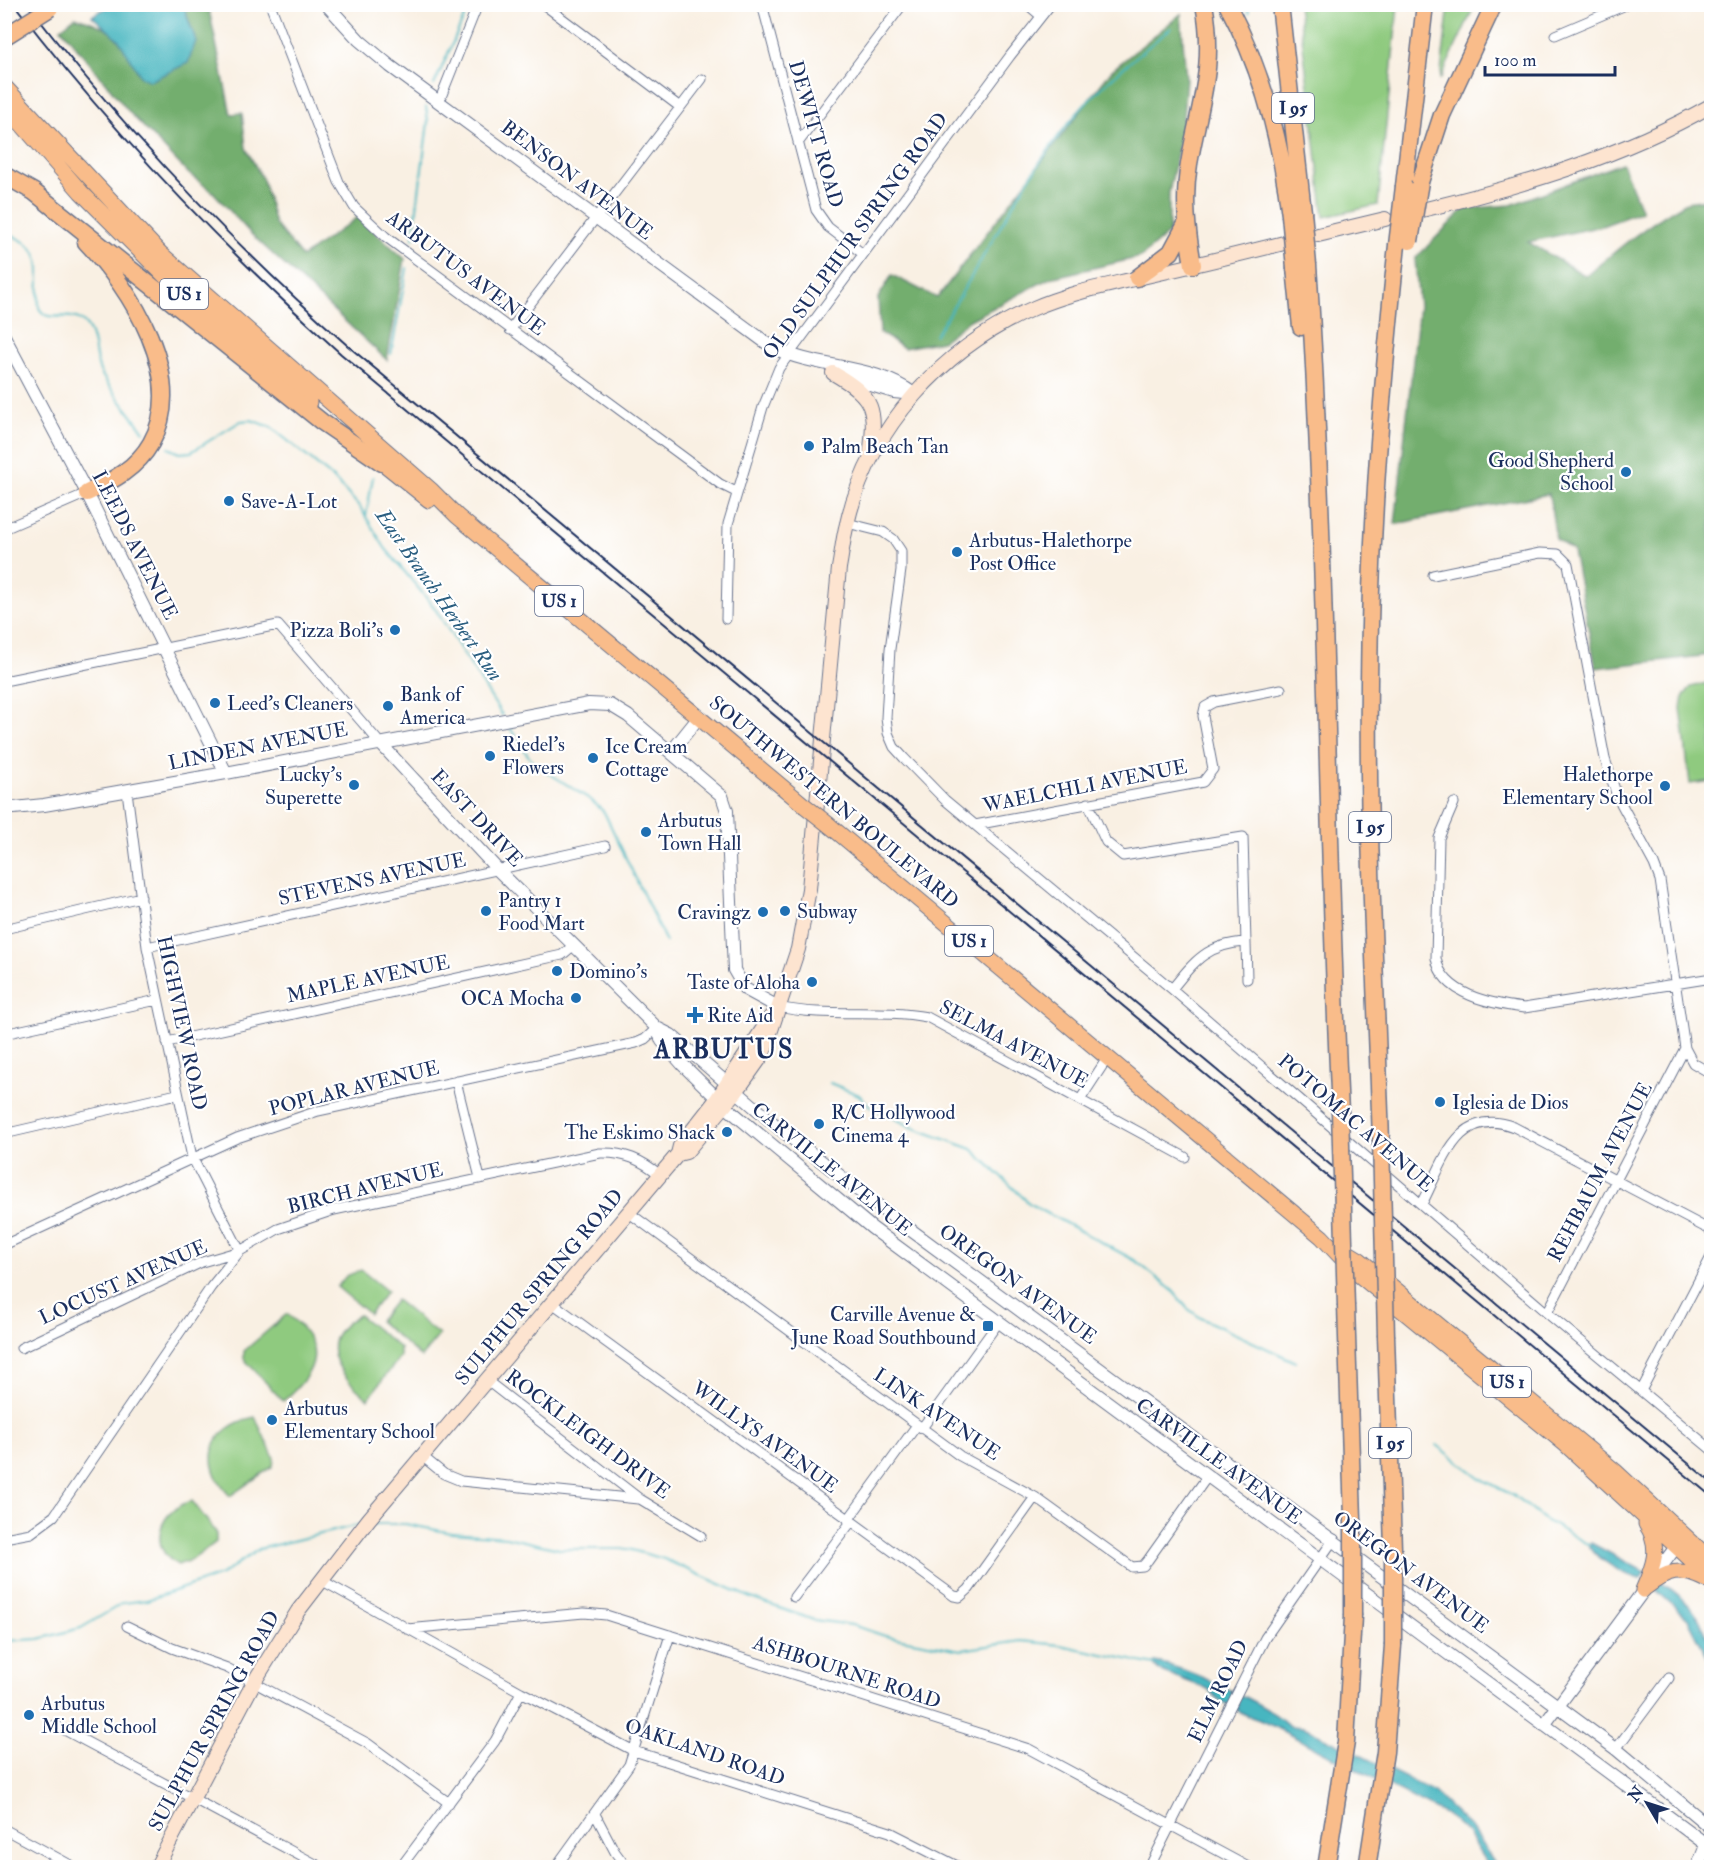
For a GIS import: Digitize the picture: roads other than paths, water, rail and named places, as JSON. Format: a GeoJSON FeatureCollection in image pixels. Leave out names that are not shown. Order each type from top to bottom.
{"type":"FeatureCollection","features":[{"type":"Feature","properties":{"kind":"highway"},"geometry":{"type":"LineString","coordinates":[[1193,265],[1186,224],[1189,165],[1208,80],[1209,40],[1204,4]]}},
{"type":"Feature","properties":{"kind":"highway"},"geometry":{"type":"LineString","coordinates":[[1227,4],[1250,50],[1269,102],[1297,213]]}},
{"type":"Feature","properties":{"kind":"highway","name":"I 95"},"geometry":{"type":"LineString","coordinates":[[1280,4],[1320,513],[1331,937],[1340,1113],[1353,1519],[1353,1616],[1348,1715],[1340,1790],[1326,1868]]}},
{"type":"Feature","properties":{"kind":"highway"},"geometry":{"type":"LineString","coordinates":[[1403,243],[1404,186],[1425,4]]}},
{"type":"Feature","properties":{"kind":"highway"},"geometry":{"type":"LineString","coordinates":[[1403,243],[1442,115],[1494,4]]}},
{"type":"Feature","properties":{"kind":"highway"},"geometry":{"type":"LineString","coordinates":[[4,37],[53,6]]}},
{"type":"Feature","properties":{"kind":"highway"},"geometry":{"type":"LineString","coordinates":[[4,175],[34,192],[322,422],[382,463]]}},
{"type":"Feature","properties":{"kind":"highway"},"geometry":{"type":"LineString","coordinates":[[52,207],[98,255],[133,306],[155,353],[163,387],[161,416],[151,444],[124,473],[87,493]]}},
{"type":"Feature","properties":{"kind":"highway"},"geometry":{"type":"LineString","coordinates":[[1137,279],[1171,252],[1186,224]]}},
{"type":"Feature","properties":{"kind":"highway","name":"I 95"},"geometry":{"type":"LineString","coordinates":[[1367,1868],[1378,1808],[1388,1725],[1393,1645],[1394,1549],[1368,749],[1377,444],[1403,243]]}},
{"type":"Feature","properties":{"kind":"main road","name":"SOUTHWESTERN BOULEVARD"},"geometry":{"type":"LineString","coordinates":[[4,86],[161,254],[432,491],[457,516],[1322,1237],[1353,1270],[1565,1444],[1637,1512],[1712,1560]]}},
{"type":"Feature","properties":{"kind":"main road","name":"SOUTHWESTERN BOULEVARD"},"geometry":{"type":"LineString","coordinates":[[4,104],[81,192],[176,287],[420,494],[457,516]]}},
{"type":"Feature","properties":{"kind":"main road"},"geometry":{"type":"LineString","coordinates":[[1422,210],[1508,189],[1587,163],[1666,129],[1712,105]]}},
{"type":"Feature","properties":{"kind":"main road"},"geometry":{"type":"LineString","coordinates":[[1318,235],[1385,219]]}},
{"type":"Feature","properties":{"kind":"main road","name":"SULPHUR SPRING ROAD"},"geometry":{"type":"LineString","coordinates":[[156,1868],[254,1682],[321,1580],[551,1302],[678,1154],[686,1152],[731,1088],[778,1007],[804,923],[839,568],[847,523],[869,465],[914,394],[960,352],[1007,321],[1071,295],[1284,243]]}},
{"type":"Feature","properties":{"kind":"main road"},"geometry":{"type":"LineString","coordinates":[[833,373],[860,390],[871,408],[874,428],[869,465]]}},
{"type":"Feature","properties":{"kind":"main road","name":"SOUTHWESTERN BOULEVARD"},"geometry":{"type":"LineString","coordinates":[[1322,1237],[1360,1260],[1615,1471],[1681,1540],[1712,1581]]}},
{"type":"Feature","properties":{"kind":"main road"},"geometry":{"type":"LineString","coordinates":[[1637,1512],[1653,1534],[1656,1544],[1652,1568],[1643,1590]]}},
{"type":"Feature","properties":{"kind":"main road"},"geometry":{"type":"LineString","coordinates":[[1643,1590],[1662,1574],[1671,1572],[1698,1575],[1712,1581]]}},
{"type":"Feature","properties":{"kind":"street","name":"ARBUTUS AVENUE"},"geometry":{"type":"LineString","coordinates":[[270,4],[328,159],[348,200],[387,237],[510,330],[720,484],[736,492]]}},
{"type":"Feature","properties":{"kind":"street","name":"BENSON AVENUE"},"geometry":{"type":"LineString","coordinates":[[326,4],[359,40],[439,102],[759,339],[787,355],[819,364],[836,365],[897,382],[914,394]]}},
{"type":"Feature","properties":{"kind":"street"},"geometry":{"type":"LineString","coordinates":[[439,102],[478,4]]}},
{"type":"Feature","properties":{"kind":"street"},"geometry":{"type":"LineString","coordinates":[[543,4],[680,107]]}},
{"type":"Feature","properties":{"kind":"street","name":"DEWITT ROAD"},"geometry":{"type":"LineString","coordinates":[[762,4],[819,216],[863,254]]}},
{"type":"Feature","properties":{"kind":"street"},"geometry":{"type":"LineString","coordinates":[[798,143],[903,4]]}},
{"type":"Feature","properties":{"kind":"street"},"geometry":{"type":"LineString","coordinates":[[1027,4],[1041,16]]}},
{"type":"Feature","properties":{"kind":"street","name":"OLD SULPHUR SPRING ROAD"},"geometry":{"type":"LineString","coordinates":[[726,619],[726,533],[736,492],[770,386],[787,355],[1052,4]]}},
{"type":"Feature","properties":{"kind":"street"},"geometry":{"type":"LineString","coordinates":[[1555,35],[1628,4]]}},
{"type":"Feature","properties":{"kind":"street"},"geometry":{"type":"LineString","coordinates":[[510,330],[702,79]]}},
{"type":"Feature","properties":{"kind":"street","name":"LEEDS AVENUE"},"geometry":{"type":"LineString","coordinates":[[4,336],[166,647],[226,773]]}},
{"type":"Feature","properties":{"kind":"street","name":"BENSON AVENUE"},"geometry":{"type":"LineString","coordinates":[[819,364],[833,373],[894,392],[914,394]]}},
{"type":"Feature","properties":{"kind":"street"},"geometry":{"type":"LineString","coordinates":[[4,529],[87,493]]}},
{"type":"Feature","properties":{"kind":"street","name":"WAELCHLI AVENUE"},"geometry":{"type":"LineString","coordinates":[[847,523],[883,532],[893,539],[901,550],[901,572],[887,692],[888,733],[894,747],[904,758],[945,800],[975,825],[1203,782],[1213,770],[1203,716],[1205,708],[1214,702],[1281,690]]}},
{"type":"Feature","properties":{"kind":"street"},"geometry":{"type":"LineString","coordinates":[[1433,574],[1540,553],[1558,554],[1568,564],[1605,759],[1624,812],[1647,850],[1659,880],[1685,1048],[1693,1063],[1712,1074]]}},
{"type":"Feature","properties":{"kind":"street","name":"EAST DRIVE"},"geometry":{"type":"LineString","coordinates":[[166,647],[278,625],[380,743],[498,870],[657,1028],[671,1035],[731,1088]]}},
{"type":"Feature","properties":{"kind":"street"},"geometry":{"type":"LineString","coordinates":[[4,681],[166,647]]}},
{"type":"Feature","properties":{"kind":"street","name":"LINDEN AVENUE"},"geometry":{"type":"LineString","coordinates":[[4,808],[44,805],[127,791],[589,704],[610,705],[628,716],[671,752]]}},
{"type":"Feature","properties":{"kind":"street"},"geometry":{"type":"LineString","coordinates":[[699,717],[671,752],[715,789],[726,803],[734,970],[743,986],[753,996],[778,1007]]}},
{"type":"Feature","properties":{"kind":"street","name":"HIGHVIEW ROAD"},"geometry":{"type":"LineString","coordinates":[[127,791],[147,947],[192,1157],[240,1251]]}},
{"type":"Feature","properties":{"kind":"street"},"geometry":{"type":"LineString","coordinates":[[1088,803],[1106,842],[1123,856],[1243,837],[1247,979]]}},
{"type":"Feature","properties":{"kind":"street"},"geometry":{"type":"LineString","coordinates":[[1454,803],[1442,825],[1437,862],[1436,958],[1438,969],[1458,990],[1496,1003],[1524,1008],[1712,978]]}},
{"type":"Feature","properties":{"kind":"street","name":"POTOMAC AVENUE"},"geometry":{"type":"LineString","coordinates":[[975,825],[1172,989],[1547,1313],[1712,1450]]}},
{"type":"Feature","properties":{"kind":"street","name":"STEVENS AVENUE"},"geometry":{"type":"LineString","coordinates":[[147,947],[605,846]]}},
{"type":"Feature","properties":{"kind":"street"},"geometry":{"type":"LineString","coordinates":[[4,929],[141,897]]}},
{"type":"Feature","properties":{"kind":"street"},"geometry":{"type":"LineString","coordinates":[[1172,989],[1206,953],[1231,943],[1246,942]]}},
{"type":"Feature","properties":{"kind":"street","name":"MAPLE AVENUE"},"geometry":{"type":"LineString","coordinates":[[167,1042],[562,955],[574,945]]}},
{"type":"Feature","properties":{"kind":"street"},"geometry":{"type":"LineString","coordinates":[[4,1034],[157,1000]]}},
{"type":"Feature","properties":{"kind":"street","name":"SELMA AVENUE"},"geometry":{"type":"LineString","coordinates":[[778,1007],[811,1013],[899,1014],[927,1017],[1185,1157]]}},
{"type":"Feature","properties":{"kind":"street","name":"EAST DRIVE"},"geometry":{"type":"LineString","coordinates":[[657,1028],[662,1041],[721,1102]]}},
{"type":"Feature","properties":{"kind":"street","name":"POPLAR AVENUE"},"geometry":{"type":"LineString","coordinates":[[4,1245],[192,1157],[291,1119],[636,1042],[645,1039],[657,1028]]}},
{"type":"Feature","properties":{"kind":"street","name":"REHBAUM AVENUE"},"geometry":{"type":"LineString","coordinates":[[1547,1313],[1685,1048]]}},
{"type":"Feature","properties":{"kind":"street"},"geometry":{"type":"LineString","coordinates":[[1080,1100],[1108,1057]]}},
{"type":"Feature","properties":{"kind":"street"},"geometry":{"type":"LineString","coordinates":[[456,1081],[480,1178]]}},
{"type":"Feature","properties":{"kind":"street","name":"OREGON AVENUE"},"geometry":{"type":"LineString","coordinates":[[731,1088],[810,1154],[926,1241],[1334,1539],[1616,1749],[1712,1829]]}},
{"type":"Feature","properties":{"kind":"street"},"geometry":{"type":"LineString","coordinates":[[4,1134],[177,1094]]}},
{"type":"Feature","properties":{"kind":"street","name":"CARVILLE AVENUE"},"geometry":{"type":"LineString","coordinates":[[721,1102],[799,1170],[913,1259],[1709,1846]]}},
{"type":"Feature","properties":{"kind":"street"},"geometry":{"type":"LineString","coordinates":[[1422,1204],[1457,1137],[1479,1122],[1501,1122],[1712,1231]]}},
{"type":"Feature","properties":{"kind":"street","name":"BIRCH AVENUE"},"geometry":{"type":"LineString","coordinates":[[4,1538],[31,1533],[44,1526],[63,1505],[211,1287],[240,1251],[255,1240],[302,1220],[581,1156],[612,1152],[636,1159],[660,1175]]}},
{"type":"Feature","properties":{"kind":"street","name":"LINK AVENUE"},"geometry":{"type":"LineString","coordinates":[[628,1212],[960,1456],[1035,1497],[1125,1564],[1137,1568],[1149,1560],[1207,1477]]}},
{"type":"Feature","properties":{"kind":"street"},"geometry":{"type":"LineString","coordinates":[[913,1259],[926,1241]]}},
{"type":"Feature","properties":{"kind":"street","name":"LOCUST AVENUE"},"geometry":{"type":"LineString","coordinates":[[21,1348],[202,1262],[240,1251]]}},
{"type":"Feature","properties":{"kind":"street"},"geometry":{"type":"LineString","coordinates":[[1641,1391],[1712,1255]]}},
{"type":"Feature","properties":{"kind":"street","name":"WILLYS AVENUE"},"geometry":{"type":"LineString","coordinates":[[551,1302],[947,1592],[960,1597],[969,1590],[1035,1497]]}},
{"type":"Feature","properties":{"kind":"street"},"geometry":{"type":"LineString","coordinates":[[794,1597],[998,1323]]}},
{"type":"Feature","properties":{"kind":"street","name":"ROCKLEIGH DRIVE"},"geometry":{"type":"LineString","coordinates":[[486,1380],[640,1500],[701,1536]]}},
{"type":"Feature","properties":{"kind":"street"},"geometry":{"type":"LineString","coordinates":[[422,1456],[444,1474],[461,1481],[640,1500]]}},
{"type":"Feature","properties":{"kind":"street","name":"ELM ROAD"},"geometry":{"type":"LineString","coordinates":[[1149,1868],[1269,1630],[1334,1539]]}},
{"type":"Feature","properties":{"kind":"street"},"geometry":{"type":"LineString","coordinates":[[1544,1725],[1681,1540]]}},
{"type":"Feature","properties":{"kind":"street","name":"OAKLAND ROAD"},"geometry":{"type":"LineString","coordinates":[[321,1580],[521,1692],[634,1751],[890,1832],[961,1868]]}},
{"type":"Feature","properties":{"kind":"street","name":"ASHBOURNE ROAD"},"geometry":{"type":"LineString","coordinates":[[407,1629],[595,1612],[1019,1746],[1250,1868]]}},
{"type":"Feature","properties":{"kind":"street"},"geometry":{"type":"LineString","coordinates":[[127,1626],[159,1643],[212,1662],[254,1682],[367,1743],[449,1803]]}},
{"type":"Feature","properties":{"kind":"street"},"geometry":{"type":"LineString","coordinates":[[555,1868],[621,1778],[634,1751],[670,1635]]}},
{"type":"Feature","properties":{"kind":"street"},"geometry":{"type":"LineString","coordinates":[[1616,1749],[1669,1678]]}},
{"type":"Feature","properties":{"kind":"street"},"geometry":{"type":"LineString","coordinates":[[400,1868],[495,1741],[521,1692]]}},
{"type":"Feature","properties":{"kind":"street"},"geometry":{"type":"LineString","coordinates":[[55,1725],[323,1868]]}},
{"type":"Feature","properties":{"kind":"street"},"geometry":{"type":"LineString","coordinates":[[595,1814],[615,1852],[627,1868]]}},
{"type":"Feature","properties":{"kind":"street"},"geometry":{"type":"LineString","coordinates":[[4,1829],[76,1868]]}},
{"type":"Feature","properties":{"kind":"street"},"geometry":{"type":"LineString","coordinates":[[1697,1868],[1709,1846],[1712,1829]]}},
{"type":"Feature","properties":{"kind":"water"},"geometry":{"type":"Polygon","coordinates":[[[111,5],[183,5],[196,41],[188,63],[150,81],[141,77],[118,39],[92,16],[111,5]]]}},
{"type":"Feature","properties":{"kind":"water"},"geometry":{"type":"Polygon","coordinates":[[[1591,1543],[1645,1572],[1640,1579],[1619,1570],[1594,1552],[1589,1547],[1591,1543]]]}},
{"type":"Feature","properties":{"kind":"water"},"geometry":{"type":"Polygon","coordinates":[[[1660,1582],[1681,1598],[1698,1617],[1708,1639],[1711,1664],[1688,1619],[1655,1589],[1660,1582]]]}},
{"type":"Feature","properties":{"kind":"water"},"geometry":{"type":"Polygon","coordinates":[[[1155,1662],[1186,1671],[1226,1688],[1279,1717],[1289,1726],[1304,1727],[1434,1792],[1471,1828],[1497,1867],[1489,1867],[1467,1833],[1450,1817],[1265,1722],[1248,1716],[1219,1700],[1208,1689],[1158,1670],[1154,1665],[1155,1662]]]}},
{"type":"Feature","properties":{"kind":"waterway"},"geometry":{"type":"LineString","coordinates":[[434,85],[470,4]]}},
{"type":"Feature","properties":{"kind":"waterway"},"geometry":{"type":"LineString","coordinates":[[1247,4],[1249,13]]}},
{"type":"Feature","properties":{"kind":"waterway"},"geometry":{"type":"LineString","coordinates":[[935,335],[1021,192],[1058,137],[1101,89],[1171,28]]}},
{"type":"Feature","properties":{"kind":"waterway"},"geometry":{"type":"LineString","coordinates":[[413,239],[428,122],[426,107]]}},
{"type":"Feature","properties":{"kind":"waterway","name":"East Branch Herbert Run"},"geometry":{"type":"LineString","coordinates":[[4,233],[29,245],[35,253],[39,271],[39,308],[48,316],[73,317],[84,323],[91,335],[102,375],[144,432]]}},
{"type":"Feature","properties":{"kind":"waterway"},"geometry":{"type":"LineString","coordinates":[[391,354],[407,268]]}},
{"type":"Feature","properties":{"kind":"waterway","name":"East Branch Herbert Run"},"geometry":{"type":"LineString","coordinates":[[169,448],[180,453],[191,452],[241,421],[251,420],[271,427],[333,478],[360,507],[385,548],[434,607],[502,715]]}},
{"type":"Feature","properties":{"kind":"waterway"},"geometry":{"type":"LineString","coordinates":[[366,516],[373,477]]}},
{"type":"Feature","properties":{"kind":"waterway","name":"East Branch Herbert Run"},"geometry":{"type":"LineString","coordinates":[[508,725],[533,763],[591,800],[604,812],[666,942]]}},
{"type":"Feature","properties":{"kind":"waterway","name":"East Branch Herbert Run"},"geometry":{"type":"LineString","coordinates":[[830,1083],[859,1095],[870,1106],[914,1128],[972,1149],[1030,1204],[1136,1261],[1173,1291],[1187,1308],[1201,1318],[1296,1362]]}},
{"type":"Feature","properties":{"kind":"waterway","name":"East Branch Herbert Run"},"geometry":{"type":"LineString","coordinates":[[1437,1445],[1480,1478],[1516,1497],[1543,1519],[1589,1545]]}},
{"type":"Feature","properties":{"kind":"waterway"},"geometry":{"type":"LineString","coordinates":[[373,1524],[405,1524],[452,1533],[506,1537],[559,1549],[628,1549],[664,1559],[756,1600],[814,1620],[852,1625],[885,1636],[961,1650],[1021,1641],[1060,1645],[1155,1665]]}},
{"type":"Feature","properties":{"kind":"waterway"},"geometry":{"type":"LineString","coordinates":[[4,1641],[39,1639],[81,1628],[123,1603],[147,1600],[221,1575],[259,1549],[358,1525]]}},
{"type":"Feature","properties":{"kind":"railway"},"geometry":{"type":"LineString","coordinates":[[14,4],[90,98],[169,186],[253,272],[341,354],[1712,1497]]}},
{"type":"Feature","properties":{"kind":"railway"},"geometry":{"type":"LineString","coordinates":[[27,4],[101,95],[179,182],[262,266],[348,346],[1712,1483]]}},
{"type":"Feature","properties":{"kind":"place","name":"Palm Beach Tan"},"geometry":{"type":"Point","coordinates":[809,446]}},
{"type":"Feature","properties":{"kind":"place","name":"Good Shepherd School"},"geometry":{"type":"Point","coordinates":[1626,472]}},
{"type":"Feature","properties":{"kind":"place","name":"Save-A-Lot"},"geometry":{"type":"Point","coordinates":[229,501]}},
{"type":"Feature","properties":{"kind":"place","name":"Arbutus-Halethorpe Post Office"},"geometry":{"type":"Point","coordinates":[957,552]}},
{"type":"Feature","properties":{"kind":"place","name":"Pizza Boli's"},"geometry":{"type":"Point","coordinates":[395,630]}},
{"type":"Feature","properties":{"kind":"place","name":"Leed's Cleaners"},"geometry":{"type":"Point","coordinates":[215,703]}},
{"type":"Feature","properties":{"kind":"place","name":"Bank of America"},"geometry":{"type":"Point","coordinates":[388,706]}},
{"type":"Feature","properties":{"kind":"place","name":"Riedel's Flowers"},"geometry":{"type":"Point","coordinates":[490,756]}},
{"type":"Feature","properties":{"kind":"place","name":"Ice Cream Cottage"},"geometry":{"type":"Point","coordinates":[593,758]}},
{"type":"Feature","properties":{"kind":"place","name":"Lucky's Superette"},"geometry":{"type":"Point","coordinates":[354,785]}},
{"type":"Feature","properties":{"kind":"place","name":"Halethorpe Elementary School"},"geometry":{"type":"Point","coordinates":[1665,786]}},
{"type":"Feature","properties":{"kind":"place","name":"Arbutus Town Hall"},"geometry":{"type":"Point","coordinates":[646,832]}},
{"type":"Feature","properties":{"kind":"place","name":"Pantry 1 Food Mart"},"geometry":{"type":"Point","coordinates":[486,911]}},
{"type":"Feature","properties":{"kind":"place","name":"Subway"},"geometry":{"type":"Point","coordinates":[785,911]}},
{"type":"Feature","properties":{"kind":"place","name":"Cravingz"},"geometry":{"type":"Point","coordinates":[763,912]}},
{"type":"Feature","properties":{"kind":"place","name":"Domino's"},"geometry":{"type":"Point","coordinates":[557,971]}},
{"type":"Feature","properties":{"kind":"place","name":"Taste of Aloha"},"geometry":{"type":"Point","coordinates":[812,982]}},
{"type":"Feature","properties":{"kind":"place","name":"OCA Mocha"},"geometry":{"type":"Point","coordinates":[576,998]}},
{"type":"Feature","properties":{"kind":"place","name":"Rite Aid"},"geometry":{"type":"Point","coordinates":[695,1015]}},
{"type":"Feature","properties":{"kind":"place","name":"Iglesia de Dios"},"geometry":{"type":"Point","coordinates":[1440,1102]}},
{"type":"Feature","properties":{"kind":"place","name":"R/C Hollywood Cinema 4"},"geometry":{"type":"Point","coordinates":[819,1124]}},
{"type":"Feature","properties":{"kind":"place","name":"The Eskimo Shack"},"geometry":{"type":"Point","coordinates":[727,1132]}},
{"type":"Feature","properties":{"kind":"place","name":"Carville Avenue & June Road Southbound"},"geometry":{"type":"Point","coordinates":[988,1326]}},
{"type":"Feature","properties":{"kind":"place","name":"Arbutus Elementary School"},"geometry":{"type":"Point","coordinates":[272,1420]}},
{"type":"Feature","properties":{"kind":"place","name":"Arbutus Middle School"},"geometry":{"type":"Point","coordinates":[29,1715]}},
{"type":"Feature","properties":{"kind":"district","name":"ARBUTUS"},"geometry":{"type":"Point","coordinates":[724,1050]}}]}
